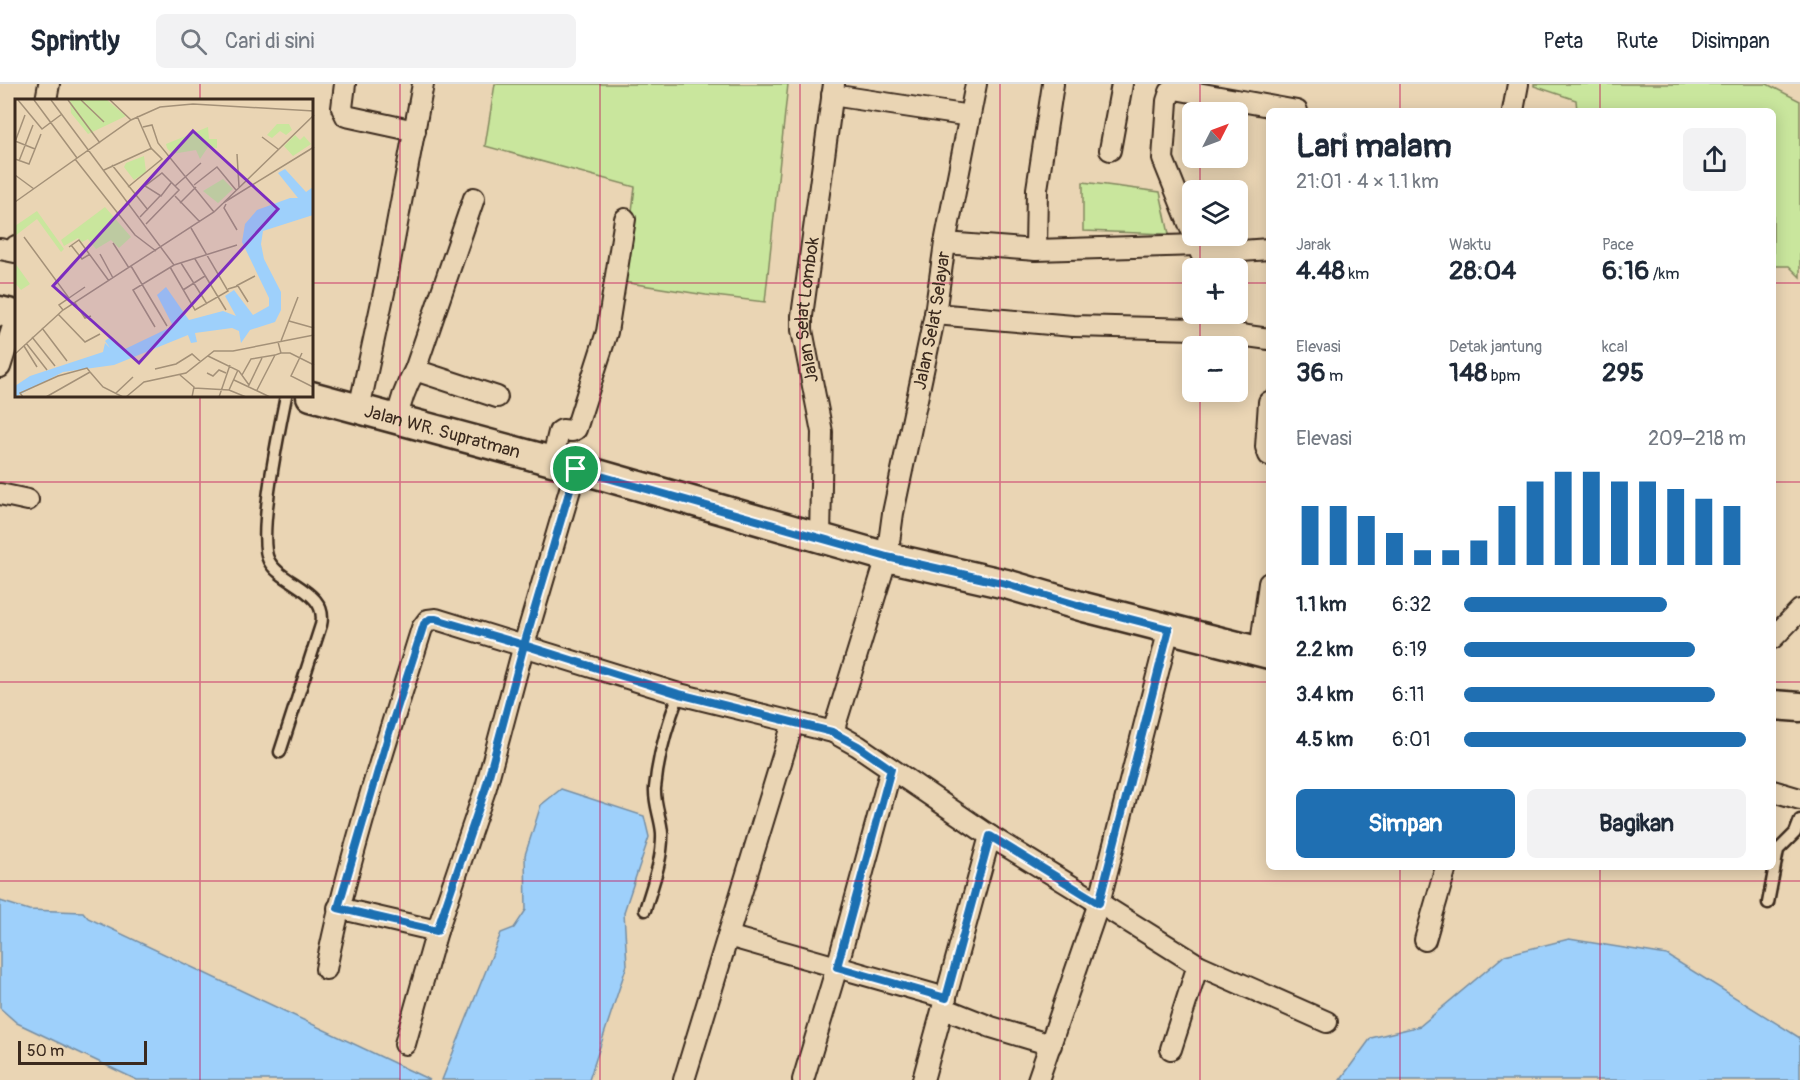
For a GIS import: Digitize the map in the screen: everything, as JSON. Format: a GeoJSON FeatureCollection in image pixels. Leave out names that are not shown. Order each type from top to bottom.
{"type":"FeatureCollection","features":[{"type":"Feature","properties":{"kind":"street"},"geometry":{"type":"LineString","coordinates":[[46,99],[49,84]]}},
{"type":"Feature","properties":{"kind":"street"},"geometry":{"type":"LineString","coordinates":[[345,84],[342,108],[346,116],[415,130]]}},
{"type":"Feature","properties":{"kind":"street"},"geometry":{"type":"LineString","coordinates":[[361,395],[386,283],[423,84]]}},
{"type":"Feature","properties":{"kind":"street","name":"Jalan Selat Selayar"},"geometry":{"type":"LineString","coordinates":[[832,732],[888,551],[893,513],[935,314],[945,243],[976,84]]}},
{"type":"Feature","properties":{"kind":"street"},"geometry":{"type":"LineString","coordinates":[[1036,250],[1037,189],[1053,84]]}},
{"type":"Feature","properties":{"kind":"street"},"geometry":{"type":"LineString","coordinates":[[1110,150],[1122,84]]}},
{"type":"Feature","properties":{"kind":"street"},"geometry":{"type":"LineString","coordinates":[[1514,108],[1518,84]]}},
{"type":"Feature","properties":{"kind":"street"},"geometry":{"type":"LineString","coordinates":[[1197,247],[1163,159],[1167,101],[1170,92],[1175,89],[1280,108]]}},
{"type":"Feature","properties":{"kind":"street"},"geometry":{"type":"LineString","coordinates":[[833,90],[970,116]]}},
{"type":"Feature","properties":{"kind":"street","name":"Jalan Selat Lombok"},"geometry":{"type":"LineString","coordinates":[[820,538],[822,432],[801,316],[833,90]]}},
{"type":"Feature","properties":{"kind":"street"},"geometry":{"type":"LineString","coordinates":[[401,404],[415,370],[474,198]]}},
{"type":"Feature","properties":{"kind":"street"},"geometry":{"type":"LineString","coordinates":[[405,1044],[437,931],[486,787],[524,645],[560,452],[562,430],[575,430],[607,332],[625,219]]}},
{"type":"Feature","properties":{"kind":"street"},"geometry":{"type":"LineString","coordinates":[[945,243],[1036,250],[1197,247],[1266,249]]}},
{"type":"Feature","properties":{"kind":"street"},"geometry":{"type":"LineString","coordinates":[[0,311],[15,316]]}},
{"type":"Feature","properties":{"kind":"street"},"geometry":{"type":"LineString","coordinates":[[935,314],[1073,326],[1182,322]]}},
{"type":"Feature","properties":{"kind":"street"},"geometry":{"type":"LineString","coordinates":[[0,367],[15,319]]}},
{"type":"Feature","properties":{"kind":"street"},"geometry":{"type":"LineString","coordinates":[[1210,324],[1266,338]]}},
{"type":"Feature","properties":{"kind":"street"},"geometry":{"type":"LineString","coordinates":[[415,370],[497,397]]}},
{"type":"Feature","properties":{"kind":"street","name":"Jalan WR. Supratman"},"geometry":{"type":"LineString","coordinates":[[314,396],[361,395],[401,404],[560,452],[820,538],[888,551],[1084,607],[1264,653]]}},
{"type":"Feature","properties":{"kind":"street"},"geometry":{"type":"LineString","coordinates":[[0,494],[28,500]]}},
{"type":"Feature","properties":{"kind":"street"},"geometry":{"type":"LineString","coordinates":[[1776,635],[1800,610]]}},
{"type":"Feature","properties":{"kind":"street"},"geometry":{"type":"LineString","coordinates":[[326,969],[338,908],[389,733],[424,624],[430,619],[436,619],[679,694],[832,732],[858,746],[990,836],[1198,965],[1327,1022]]}},
{"type":"Feature","properties":{"kind":"street"},"geometry":{"type":"LineString","coordinates":[[1264,653],[1266,625]]}},
{"type":"Feature","properties":{"kind":"street"},"geometry":{"type":"LineString","coordinates":[[1038,1080],[1052,1045],[1099,903],[1169,629]]}},
{"type":"Feature","properties":{"kind":"street"},"geometry":{"type":"LineString","coordinates":[[1776,705],[1800,707]]}},
{"type":"Feature","properties":{"kind":"street"},"geometry":{"type":"LineString","coordinates":[[684,1080],[793,723]]}},
{"type":"Feature","properties":{"kind":"street"},"geometry":{"type":"LineString","coordinates":[[803,1080],[837,967],[891,769]]}},
{"type":"Feature","properties":{"kind":"street"},"geometry":{"type":"LineString","coordinates":[[1776,792],[1800,799]]}},
{"type":"Feature","properties":{"kind":"street"},"geometry":{"type":"LineString","coordinates":[[923,1080],[990,836]]}},
{"type":"Feature","properties":{"kind":"street"},"geometry":{"type":"LineString","coordinates":[[1425,940],[1445,870]]}},
{"type":"Feature","properties":{"kind":"street"},"geometry":{"type":"LineString","coordinates":[[338,908],[437,931]]}},
{"type":"Feature","properties":{"kind":"street"},"geometry":{"type":"LineString","coordinates":[[728,936],[837,967],[944,1003],[992,1027],[1052,1045]]}},
{"type":"Feature","properties":{"kind":"street"},"geometry":{"type":"LineString","coordinates":[[1171,1049],[1198,965]]}},
{"type":"Feature","properties":{"kind":"lane"},"geometry":{"type":"LineString","coordinates":[[280,752],[323,616],[314,598],[278,571],[271,564],[266,553],[270,488],[286,398]]}},
{"type":"Feature","properties":{"kind":"lane"},"geometry":{"type":"LineString","coordinates":[[645,910],[662,845],[662,831],[655,799],[658,769],[665,732],[679,694]]}},
{"type":"Feature","properties":{"kind":"lane"},"geometry":{"type":"LineString","coordinates":[[1776,861],[1778,850],[1795,833],[1800,820]]}},
{"type":"Feature","properties":{"kind":"lane"},"geometry":{"type":"LineString","coordinates":[[1768,903],[1774,870]]}},
{"type":"Feature","properties":{"kind":"green space"},"geometry":{"type":"Polygon","coordinates":[[[495,84],[788,84],[765,302],[623,282],[635,187],[485,146],[495,84]]]}},
{"type":"Feature","properties":{"kind":"green space"},"geometry":{"type":"Polygon","coordinates":[[[1534,84],[1767,84],[1800,101],[1800,277],[1789,266],[1776,266],[1776,108],[1577,108],[1576,100],[1534,86],[1534,84]]]}},
{"type":"Feature","properties":{"kind":"green space"},"geometry":{"type":"Polygon","coordinates":[[[1083,182],[1160,192],[1169,234],[1083,231],[1083,182]]]}},
{"type":"Feature","properties":{"kind":"water"},"geometry":{"type":"Polygon","coordinates":[[[561,789],[644,816],[649,837],[624,912],[627,965],[589,1080],[442,1080],[501,933],[514,928],[526,910],[525,855],[541,805],[561,789]]]}},
{"type":"Feature","properties":{"kind":"water"},"geometry":{"type":"Polygon","coordinates":[[[0,901],[29,910],[83,912],[88,918],[430,1080],[137,1080],[17,1023],[0,1008],[0,901]]]}},
{"type":"Feature","properties":{"kind":"water"},"geometry":{"type":"Polygon","coordinates":[[[1569,939],[1667,955],[1800,1038],[1800,1080],[1340,1080],[1371,1038],[1420,1026],[1505,955],[1569,939]]]}},
{"type":"Feature","properties":{"kind":"route"},"geometry":{"type":"LineString","coordinates":[[576,469],[524,645],[436,619],[430,619],[424,624],[389,733],[338,908],[437,931],[486,787],[524,645],[679,694],[832,732],[858,746],[891,769],[837,967],[946,998],[990,836],[1099,903],[1169,629],[1006,584],[887,557],[576,469]]}}]}
